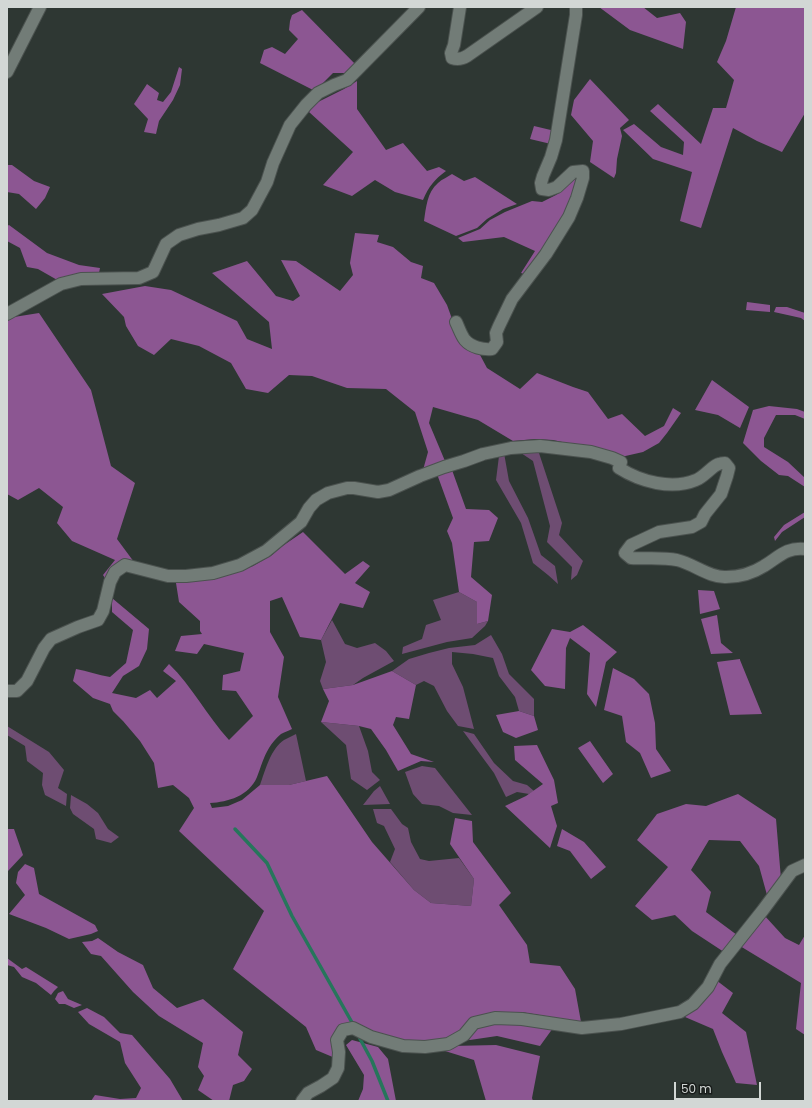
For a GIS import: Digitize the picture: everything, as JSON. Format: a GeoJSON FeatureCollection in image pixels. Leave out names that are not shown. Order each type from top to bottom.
{"type":"FeatureCollection","features":[{"type":"Feature","properties":{"kind":"street"},"geometry":{"type":"LineString","coordinates":[[7,72],[40,7]]}},
{"type":"Feature","properties":{"kind":"street"},"geometry":{"type":"LineString","coordinates":[[7,314],[61,284],[81,279],[139,278],[153,272],[166,244],[179,234],[243,218],[252,210],[267,182],[273,163],[290,125],[306,105],[318,93],[334,84],[347,80],[419,7]]}},
{"type":"Feature","properties":{"kind":"street"},"geometry":{"type":"LineString","coordinates":[[460,7],[454,45],[451,54],[452,58],[456,60],[467,56],[537,7]]}},
{"type":"Feature","properties":{"kind":"street"},"geometry":{"type":"LineString","coordinates":[[456,322],[465,341],[483,350],[492,349],[497,342],[496,333],[506,310],[516,293],[546,254],[569,217],[577,198],[583,178],[583,171],[573,172],[557,187],[549,190],[542,189],[541,183],[556,140],[576,7]]}},
{"type":"Feature","properties":{"kind":"street"},"geometry":{"type":"LineString","coordinates":[[7,692],[17,691],[27,681],[44,648],[51,639],[98,620],[103,611],[110,582],[115,572],[125,566],[168,576],[186,576],[213,573],[240,565],[266,551],[301,522],[309,508],[316,500],[328,493],[347,488],[378,492],[389,490],[444,467],[483,454],[511,448],[540,446],[591,452],[621,462],[619,468],[628,474],[657,483],[672,484],[697,480],[718,464],[725,463],[729,468],[722,494],[705,514],[701,522],[692,527],[659,532],[631,545],[625,553],[631,558],[676,560],[692,565],[715,576],[725,577],[741,575],[753,571],[764,566],[786,551],[798,548],[805,549]]}},
{"type":"Feature","properties":{"kind":"street"},"geometry":{"type":"LineString","coordinates":[[302,1101],[308,1092],[321,1086],[332,1078],[338,1068],[339,1052],[337,1040],[343,1030],[353,1028],[371,1037],[404,1046],[425,1047],[448,1044],[464,1035],[474,1023],[494,1018],[522,1019],[582,1028],[621,1024],[680,1012],[693,1004],[708,987],[720,964],[792,871],[805,865]]}},
{"type":"Feature","properties":{"kind":"shaded area"},"geometry":{"type":"Polygon","coordinates":[[[599,7],[643,7],[657,18],[680,13],[686,22],[683,49],[630,30],[599,7]]]}},
{"type":"Feature","properties":{"kind":"shaded area"},"geometry":{"type":"Polygon","coordinates":[[[736,7],[805,7],[805,113],[782,152],[733,128],[701,228],[680,221],[692,172],[653,159],[623,130],[634,124],[661,147],[683,155],[684,142],[650,111],[658,104],[701,144],[713,108],[726,108],[734,80],[717,62],[726,41],[736,7]]]}},
{"type":"Feature","properties":{"kind":"shaded area"},"geometry":{"type":"Polygon","coordinates":[[[302,10],[357,66],[346,73],[333,73],[315,91],[260,63],[264,50],[272,47],[285,54],[298,39],[289,30],[290,21],[292,15],[302,10]]]}},
{"type":"Feature","properties":{"kind":"shaded area"},"geometry":{"type":"Polygon","coordinates":[[[179,67],[182,69],[180,85],[173,100],[159,121],[156,134],[144,132],[148,119],[134,104],[147,84],[159,93],[157,100],[163,102],[171,92],[179,67]]]}},
{"type":"Feature","properties":{"kind":"shaded area"},"geometry":{"type":"Polygon","coordinates":[[[590,79],[629,120],[620,128],[622,136],[614,178],[590,162],[593,141],[571,115],[574,100],[590,79]]]}},
{"type":"Feature","properties":{"kind":"shaded area"},"geometry":{"type":"Polygon","coordinates":[[[357,81],[357,109],[386,150],[403,143],[427,171],[439,167],[446,171],[432,184],[423,200],[395,192],[375,180],[352,196],[323,185],[353,152],[309,112],[316,103],[357,81]]]}},
{"type":"Feature","properties":{"kind":"shaded area"},"geometry":{"type":"Polygon","coordinates":[[[534,126],[555,131],[551,144],[530,139],[534,126]]]}},
{"type":"Feature","properties":{"kind":"shaded area"},"geometry":{"type":"Polygon","coordinates":[[[7,165],[12,165],[34,181],[50,187],[45,198],[36,209],[19,194],[7,192],[7,165]]]}},
{"type":"Feature","properties":{"kind":"shaded area"},"geometry":{"type":"Polygon","coordinates":[[[452,174],[464,181],[475,177],[517,204],[503,209],[487,219],[477,228],[456,236],[424,221],[425,211],[431,191],[440,182],[452,174]]]}},
{"type":"Feature","properties":{"kind":"shaded area"},"geometry":{"type":"Polygon","coordinates":[[[579,175],[575,196],[527,275],[521,273],[535,251],[504,237],[463,242],[458,238],[480,229],[490,220],[505,212],[532,201],[542,202],[556,195],[564,189],[571,178],[579,175]]]}},
{"type":"Feature","properties":{"kind":"shaded area"},"geometry":{"type":"Polygon","coordinates":[[[9,225],[47,253],[79,265],[100,268],[99,273],[59,281],[38,269],[27,267],[20,248],[7,241],[7,226],[9,225]]]}},
{"type":"Feature","properties":{"kind":"shaded area"},"geometry":{"type":"Polygon","coordinates":[[[355,233],[379,235],[377,242],[393,247],[411,262],[423,266],[421,278],[434,283],[447,305],[460,341],[479,353],[487,368],[520,389],[537,373],[588,392],[608,419],[622,414],[645,436],[664,426],[673,408],[681,413],[659,443],[643,452],[621,457],[553,440],[535,439],[513,441],[478,420],[433,407],[429,423],[445,461],[423,470],[428,452],[415,412],[386,389],[347,388],[312,376],[289,375],[268,393],[246,389],[231,363],[199,346],[171,339],[154,355],[138,346],[126,326],[124,317],[102,294],[145,286],[171,290],[237,321],[247,339],[272,349],[269,322],[212,273],[247,261],[276,296],[293,301],[300,296],[281,260],[296,261],[340,291],[353,275],[350,263],[355,233]]]}},
{"type":"Feature","properties":{"kind":"shaded area"},"geometry":{"type":"Polygon","coordinates":[[[747,302],[770,305],[770,312],[746,310],[747,302]]]}},
{"type":"Feature","properties":{"kind":"shaded area"},"geometry":{"type":"Polygon","coordinates":[[[776,307],[787,307],[805,313],[805,321],[801,318],[774,312],[776,307]]]}},
{"type":"Feature","properties":{"kind":"shaded area"},"geometry":{"type":"Polygon","coordinates":[[[39,313],[91,390],[111,466],[135,483],[117,539],[134,562],[106,580],[103,575],[115,560],[72,541],[57,523],[63,507],[39,488],[18,500],[7,494],[7,321],[14,317],[39,313]]]}},
{"type":"Feature","properties":{"kind":"shaded area"},"geometry":{"type":"Polygon","coordinates":[[[712,380],[749,407],[740,428],[718,415],[695,410],[712,380]]]}},
{"type":"Feature","properties":{"kind":"shaded area"},"geometry":{"type":"Polygon","coordinates":[[[769,406],[797,409],[805,412],[805,419],[795,415],[776,415],[764,438],[764,447],[788,462],[805,478],[805,487],[788,476],[779,475],[761,461],[743,443],[753,410],[769,406]]]}},
{"type":"Feature","properties":{"kind":"shaded area"},"geometry":{"type":"Polygon","coordinates":[[[518,451],[539,453],[562,523],[559,535],[583,561],[577,575],[571,580],[572,567],[547,542],[550,526],[533,461],[518,451]]]}},
{"type":"Feature","properties":{"kind":"shaded area"},"geometry":{"type":"Polygon","coordinates":[[[504,453],[509,481],[528,518],[541,555],[555,566],[558,584],[533,563],[521,523],[496,480],[499,456],[504,453]]]}},
{"type":"Feature","properties":{"kind":"shaded area"},"geometry":{"type":"Polygon","coordinates":[[[452,470],[466,509],[489,510],[498,518],[489,541],[474,542],[471,577],[492,595],[488,621],[477,624],[477,602],[459,592],[452,543],[447,531],[453,518],[437,474],[452,470]]]}},
{"type":"Feature","properties":{"kind":"shaded area"},"geometry":{"type":"Polygon","coordinates":[[[805,512],[805,517],[782,532],[775,541],[774,537],[784,525],[805,512]]]}},
{"type":"Feature","properties":{"kind":"shaded area"},"geometry":{"type":"Polygon","coordinates":[[[303,532],[345,574],[363,561],[370,566],[355,583],[370,592],[363,608],[340,603],[321,640],[300,637],[282,597],[270,601],[270,632],[284,657],[278,697],[292,729],[281,734],[271,744],[265,755],[257,777],[249,789],[237,797],[210,803],[212,808],[228,806],[242,800],[260,785],[289,785],[327,776],[372,842],[414,890],[431,903],[471,906],[474,879],[450,844],[455,818],[472,821],[473,842],[511,893],[499,905],[527,945],[530,963],[560,966],[575,989],[581,1022],[521,1012],[494,1013],[446,1039],[423,1043],[405,1042],[370,1031],[351,1022],[340,1027],[335,1058],[316,1050],[306,1027],[233,969],[264,911],[179,831],[194,808],[189,798],[173,785],[158,788],[154,763],[140,741],[113,711],[110,704],[93,698],[73,681],[76,669],[110,677],[126,663],[133,630],[112,612],[112,598],[149,629],[147,649],[139,666],[123,676],[112,693],[136,698],[150,690],[157,698],[176,681],[163,671],[169,664],[185,682],[229,740],[253,716],[236,691],[222,690],[223,675],[240,671],[244,653],[204,644],[197,654],[175,651],[181,636],[202,634],[200,631],[200,621],[179,602],[176,583],[242,570],[253,566],[272,555],[303,532]]]}},
{"type":"Feature","properties":{"kind":"shaded area"},"geometry":{"type":"Polygon","coordinates":[[[698,590],[714,591],[720,609],[700,614],[698,590]]]}},
{"type":"Feature","properties":{"kind":"shaded area"},"geometry":{"type":"Polygon","coordinates":[[[459,592],[477,602],[477,624],[488,621],[485,626],[472,638],[447,642],[402,654],[403,647],[422,639],[426,625],[441,620],[433,600],[459,592]]]}},
{"type":"Feature","properties":{"kind":"shaded area"},"geometry":{"type":"Polygon","coordinates":[[[717,615],[721,643],[733,653],[711,654],[701,619],[717,615]]]}},
{"type":"Feature","properties":{"kind":"shaded area"},"geometry":{"type":"Polygon","coordinates":[[[332,620],[345,644],[357,648],[375,643],[386,651],[394,661],[353,685],[323,689],[320,681],[326,662],[321,640],[332,620]]]}},
{"type":"Feature","properties":{"kind":"shaded area"},"geometry":{"type":"Polygon","coordinates":[[[583,625],[617,652],[606,662],[596,707],[587,694],[590,653],[570,638],[566,648],[565,689],[545,686],[531,670],[552,629],[570,632],[583,625]]]}},
{"type":"Feature","properties":{"kind":"shaded area"},"geometry":{"type":"Polygon","coordinates":[[[491,635],[502,654],[509,674],[534,699],[534,716],[519,711],[515,697],[499,676],[493,658],[452,652],[452,664],[463,687],[474,729],[458,726],[447,711],[434,686],[424,681],[416,685],[392,671],[409,659],[449,648],[475,645],[491,635]]]}},
{"type":"Feature","properties":{"kind":"shaded area"},"geometry":{"type":"Polygon","coordinates":[[[740,659],[762,714],[730,715],[717,662],[740,659]]]}},
{"type":"Feature","properties":{"kind":"shaded area"},"geometry":{"type":"Polygon","coordinates":[[[613,668],[634,679],[649,694],[655,723],[656,749],[671,771],[651,778],[640,753],[626,742],[622,716],[604,710],[613,668]]]}},
{"type":"Feature","properties":{"kind":"shaded area"},"geometry":{"type":"Polygon","coordinates":[[[392,671],[416,685],[409,719],[396,717],[393,725],[411,754],[434,762],[421,761],[398,771],[386,750],[371,729],[359,726],[321,722],[329,701],[323,689],[353,685],[392,671]]]}},
{"type":"Feature","properties":{"kind":"shaded area"},"geometry":{"type":"Polygon","coordinates":[[[519,711],[534,716],[538,730],[516,738],[503,732],[496,715],[519,711]]]}},
{"type":"Feature","properties":{"kind":"shaded area"},"geometry":{"type":"Polygon","coordinates":[[[321,722],[359,726],[368,751],[372,772],[380,780],[367,790],[351,779],[346,745],[321,722]]]}},
{"type":"Feature","properties":{"kind":"shaded area"},"geometry":{"type":"Polygon","coordinates":[[[7,726],[49,752],[64,770],[58,788],[67,794],[66,806],[45,795],[42,785],[43,773],[27,761],[25,746],[7,735],[7,726]]]}},
{"type":"Feature","properties":{"kind":"shaded area"},"geometry":{"type":"Polygon","coordinates":[[[463,731],[474,734],[494,763],[513,781],[527,785],[534,791],[529,794],[517,792],[506,797],[494,773],[463,731]]]}},
{"type":"Feature","properties":{"kind":"shaded area"},"geometry":{"type":"Polygon","coordinates":[[[296,734],[306,781],[289,785],[260,785],[275,748],[284,740],[296,734]]]}},
{"type":"Feature","properties":{"kind":"shaded area"},"geometry":{"type":"Polygon","coordinates":[[[590,741],[613,774],[603,783],[578,748],[590,741]]]}},
{"type":"Feature","properties":{"kind":"shaded area"},"geometry":{"type":"Polygon","coordinates":[[[537,745],[554,780],[558,803],[551,806],[557,826],[550,848],[505,806],[526,796],[543,784],[515,760],[514,746],[537,745]]]}},
{"type":"Feature","properties":{"kind":"shaded area"},"geometry":{"type":"Polygon","coordinates":[[[422,766],[435,768],[472,815],[453,813],[439,806],[422,804],[413,794],[405,772],[422,766]]]}},
{"type":"Feature","properties":{"kind":"shaded area"},"geometry":{"type":"Polygon","coordinates":[[[380,786],[390,804],[363,805],[374,791],[380,786]]]}},
{"type":"Feature","properties":{"kind":"shaded area"},"geometry":{"type":"Polygon","coordinates":[[[738,794],[776,819],[781,879],[767,895],[759,866],[740,841],[709,840],[691,870],[711,892],[706,912],[737,935],[724,952],[692,931],[675,915],[652,920],[635,906],[668,867],[637,840],[657,814],[686,804],[706,806],[738,794]]]}},
{"type":"Feature","properties":{"kind":"shaded area"},"geometry":{"type":"Polygon","coordinates":[[[71,795],[87,804],[98,813],[108,829],[119,837],[111,843],[96,839],[94,829],[73,814],[70,808],[71,795]]]}},
{"type":"Feature","properties":{"kind":"shaded area"},"geometry":{"type":"Polygon","coordinates":[[[373,809],[391,809],[402,824],[408,828],[411,842],[420,859],[429,861],[459,858],[474,879],[471,906],[431,903],[414,890],[390,862],[395,849],[384,826],[377,823],[373,809]]]}},
{"type":"Feature","properties":{"kind":"shaded area"},"geometry":{"type":"Polygon","coordinates":[[[7,829],[14,829],[23,855],[8,871],[7,829]]]}},
{"type":"Feature","properties":{"kind":"shaded area"},"geometry":{"type":"Polygon","coordinates":[[[562,829],[584,842],[606,867],[591,879],[570,851],[557,846],[562,829]]]}},
{"type":"Feature","properties":{"kind":"shaded area"},"geometry":{"type":"Polygon","coordinates":[[[25,864],[34,868],[39,894],[95,925],[98,931],[69,939],[46,928],[9,914],[25,895],[16,883],[18,872],[25,864]]]}},
{"type":"Feature","properties":{"kind":"shaded area"},"geometry":{"type":"Polygon","coordinates":[[[764,915],[785,938],[799,945],[805,935],[805,1035],[796,1029],[801,983],[740,946],[764,915]]]}},
{"type":"Feature","properties":{"kind":"shaded area"},"geometry":{"type":"Polygon","coordinates":[[[98,938],[118,952],[143,965],[153,988],[177,1008],[203,999],[243,1032],[238,1055],[252,1069],[244,1081],[233,1085],[229,1101],[214,1101],[198,1090],[204,1076],[198,1067],[203,1043],[159,1016],[133,992],[101,956],[91,954],[82,942],[92,941],[98,938]]]}},
{"type":"Feature","properties":{"kind":"shaded area"},"geometry":{"type":"Polygon","coordinates":[[[7,958],[22,969],[26,967],[58,987],[51,995],[36,983],[22,977],[14,967],[7,965],[7,958]]]}},
{"type":"Feature","properties":{"kind":"shaded area"},"geometry":{"type":"Polygon","coordinates":[[[716,980],[733,993],[722,1013],[746,1032],[757,1085],[736,1083],[713,1029],[685,1017],[694,1009],[716,980]]]}},
{"type":"Feature","properties":{"kind":"shaded area"},"geometry":{"type":"Polygon","coordinates":[[[63,991],[68,999],[82,1005],[74,1008],[65,1004],[59,1004],[55,999],[58,993],[63,991]]]}},
{"type":"Feature","properties":{"kind":"shaded area"},"geometry":{"type":"Polygon","coordinates":[[[87,1008],[104,1017],[120,1033],[132,1035],[170,1079],[183,1101],[91,1101],[95,1095],[120,1099],[136,1098],[141,1088],[125,1063],[120,1042],[89,1024],[78,1012],[87,1008]]]}},
{"type":"Feature","properties":{"kind":"shaded area"},"geometry":{"type":"Polygon","coordinates":[[[495,1020],[553,1028],[540,1046],[497,1036],[470,1040],[467,1039],[476,1025],[495,1020]]]}},
{"type":"Feature","properties":{"kind":"shaded area"},"geometry":{"type":"Polygon","coordinates":[[[352,1040],[378,1047],[388,1059],[396,1101],[358,1101],[363,1089],[364,1075],[346,1045],[352,1040]]]}},
{"type":"Feature","properties":{"kind":"shaded area"},"geometry":{"type":"Polygon","coordinates":[[[496,1045],[540,1056],[532,1098],[533,1101],[486,1101],[474,1060],[445,1051],[451,1046],[496,1045]]]}},
{"type":"Feature","properties":{"kind":"waterway"},"geometry":{"type":"LineString","coordinates":[[235,829],[267,863],[292,916],[354,1026]]}},
{"type":"Feature","properties":{"kind":"waterway"},"geometry":{"type":"LineString","coordinates":[[358,1035],[372,1061],[388,1101]]}}]}
